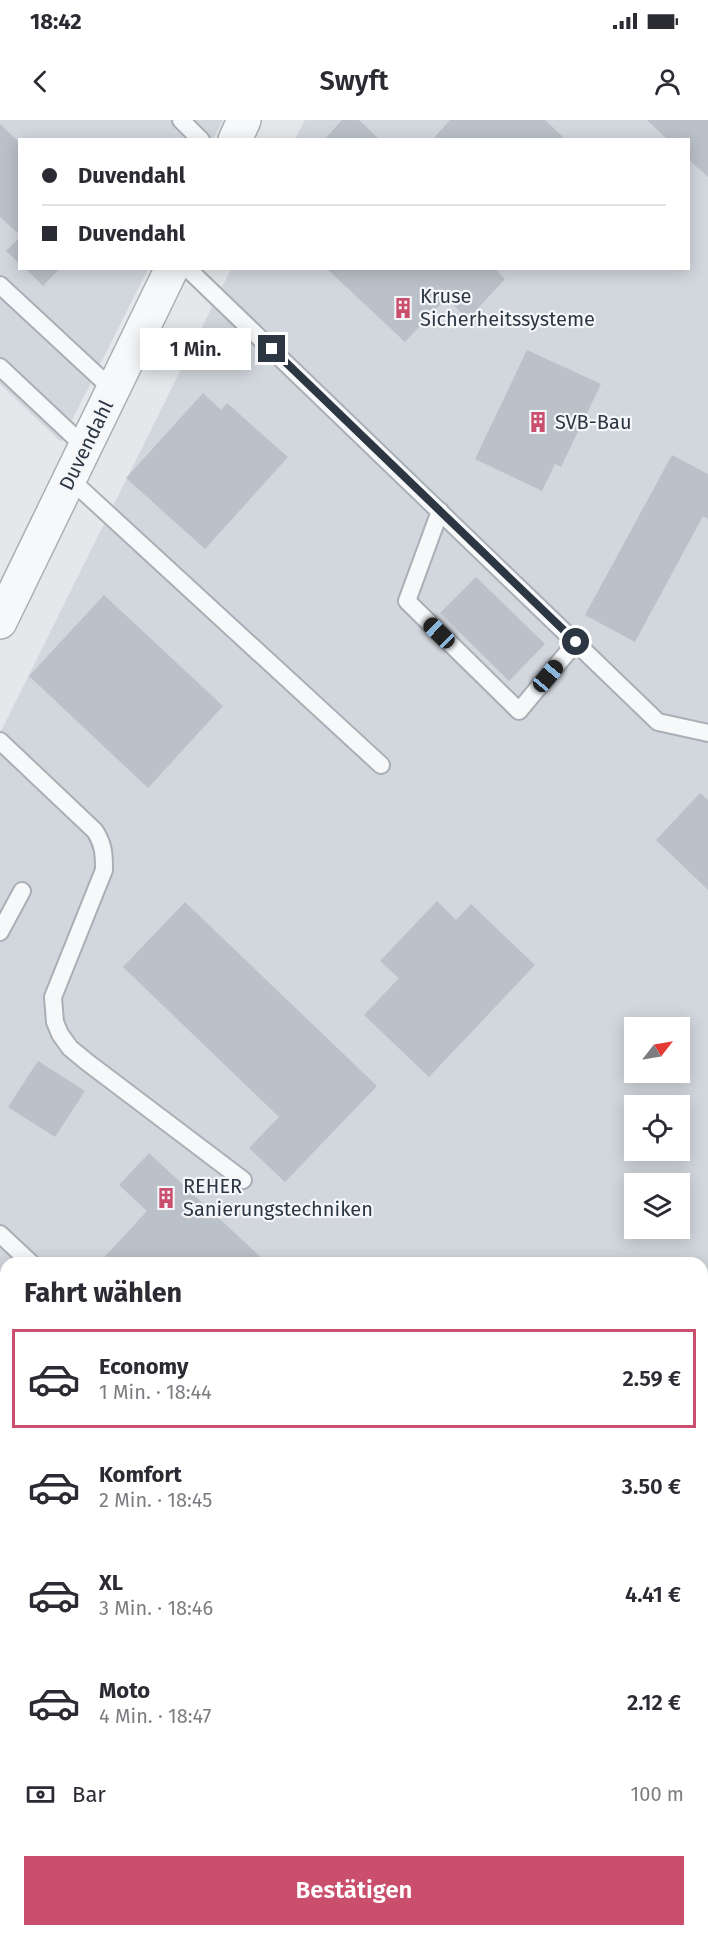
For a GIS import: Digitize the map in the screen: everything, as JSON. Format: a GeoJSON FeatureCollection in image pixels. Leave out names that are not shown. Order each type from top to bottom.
{"type":"FeatureCollection","features":[{"type":"Feature","properties":{"kind":"street"},"geometry":{"type":"LineString","coordinates":[[236,138],[244,120]]}},
{"type":"Feature","properties":{"kind":"street","name":"Duvendahl"},"geometry":{"type":"LineString","coordinates":[[0,622],[171,270]]}},
{"type":"Feature","properties":{"kind":"lane"},"geometry":{"type":"LineString","coordinates":[[181,120],[199,138]]}},
{"type":"Feature","properties":{"kind":"lane"},"geometry":{"type":"LineString","coordinates":[[190,270],[658,722],[708,733]]}},
{"type":"Feature","properties":{"kind":"lane"},"geometry":{"type":"LineString","coordinates":[[0,285],[113,390]]}},
{"type":"Feature","properties":{"kind":"lane"},"geometry":{"type":"LineString","coordinates":[[0,367],[85,447]]}},
{"type":"Feature","properties":{"kind":"lane"},"geometry":{"type":"LineString","coordinates":[[70,479],[381,765]]}},
{"type":"Feature","properties":{"kind":"lane"},"geometry":{"type":"LineString","coordinates":[[440,511],[407,601],[519,711],[576,642]]}},
{"type":"Feature","properties":{"kind":"lane"},"geometry":{"type":"LineString","coordinates":[[0,741],[95,831],[104,853],[104,870],[53,997],[55,1022],[60,1034],[70,1047],[87,1062],[243,1180]]}},
{"type":"Feature","properties":{"kind":"lane"},"geometry":{"type":"LineString","coordinates":[[0,932],[22,891]]}},
{"type":"Feature","properties":{"kind":"lane"},"geometry":{"type":"LineString","coordinates":[[0,1234],[25,1257]]}},
{"type":"Feature","properties":{"kind":"shaded area"},"geometry":{"type":"Polygon","coordinates":[[[0,120],[223,120],[214,138],[18,138],[18,270],[147,270],[61,442],[0,384],[0,120]]]}},
{"type":"Feature","properties":{"kind":"shaded area"},"geometry":{"type":"Polygon","coordinates":[[[305,120],[708,120],[708,1257],[0,1257],[0,733],[231,270],[690,270],[690,138],[296,138],[305,120]]]}},
{"type":"Feature","properties":{"kind":"building"},"geometry":{"type":"Polygon","coordinates":[[[342,120],[359,120],[378,138],[326,138],[342,120]]]}},
{"type":"Feature","properties":{"kind":"building"},"geometry":{"type":"Polygon","coordinates":[[[450,120],[545,120],[564,138],[434,138],[450,120]]]}},
{"type":"Feature","properties":{"kind":"building"},"geometry":{"type":"Polygon","coordinates":[[[647,120],[708,120],[708,177],[690,161],[690,138],[666,138],[647,120]]]}},
{"type":"Feature","properties":{"kind":"building"},"geometry":{"type":"Polygon","coordinates":[[[0,124],[18,141],[18,233],[0,217],[0,124]]]}},
{"type":"Feature","properties":{"kind":"building"},"geometry":{"type":"Polygon","coordinates":[[[18,239],[18,262],[6,251],[18,239]]]}},
{"type":"Feature","properties":{"kind":"building"},"geometry":{"type":"Polygon","coordinates":[[[27,270],[58,270],[43,286],[27,270]]]}},
{"type":"Feature","properties":{"kind":"building","name":"Kruse Sicherheitssysteme"},"geometry":{"type":"Polygon","coordinates":[[[328,270],[496,270],[505,279],[468,319],[446,298],[405,342],[328,270]]]}},
{"type":"Feature","properties":{"kind":"building","name":"SVB-Bau"},"geometry":{"type":"Polygon","coordinates":[[[527,350],[601,384],[561,467],[555,464],[542,491],[475,459],[527,350]]]}},
{"type":"Feature","properties":{"kind":"building"},"geometry":{"type":"Polygon","coordinates":[[[203,393],[221,410],[227,403],[288,457],[205,549],[126,478],[203,393]]]}},
{"type":"Feature","properties":{"kind":"building"},"geometry":{"type":"Polygon","coordinates":[[[672,455],[708,474],[708,519],[703,516],[635,642],[585,615],[672,455]]]}},
{"type":"Feature","properties":{"kind":"building"},"geometry":{"type":"Polygon","coordinates":[[[476,577],[545,644],[509,681],[440,613],[476,577]]]}},
{"type":"Feature","properties":{"kind":"building"},"geometry":{"type":"Polygon","coordinates":[[[104,595],[223,706],[148,788],[29,676],[104,595]]]}},
{"type":"Feature","properties":{"kind":"building"},"geometry":{"type":"Polygon","coordinates":[[[700,793],[708,800],[708,890],[656,840],[700,793]]]}},
{"type":"Feature","properties":{"kind":"building"},"geometry":{"type":"Polygon","coordinates":[[[437,901],[456,920],[471,904],[535,965],[429,1077],[364,1015],[399,978],[380,961],[437,901]]]}},
{"type":"Feature","properties":{"kind":"building"},"geometry":{"type":"Polygon","coordinates":[[[185,902],[377,1086],[285,1182],[249,1148],[279,1117],[123,967],[185,902]]]}},
{"type":"Feature","properties":{"kind":"building"},"geometry":{"type":"Polygon","coordinates":[[[38,1061],[85,1091],[55,1137],[8,1107],[38,1061]]]}},
{"type":"Feature","properties":{"kind":"building","name":"REHER Sanierungstechniken"},"geometry":{"type":"Polygon","coordinates":[[[149,1153],[261,1257],[105,1257],[147,1211],[119,1185],[149,1153]]]}},
{"type":"Feature","properties":{"kind":"place","name":"Kruse Sicherheitssysteme"},"geometry":{"type":"Point","coordinates":[403,308]}},
{"type":"Feature","properties":{"kind":"place","name":"SVB-Bau"},"geometry":{"type":"Point","coordinates":[538,422]}},
{"type":"Feature","properties":{"kind":"place","name":"REHER Sanierungstechniken"},"geometry":{"type":"Point","coordinates":[166,1198]}},
{"type":"Feature","properties":{"kind":"route"},"geometry":{"type":"LineString","coordinates":[[272,349],[576,642]]}}]}
